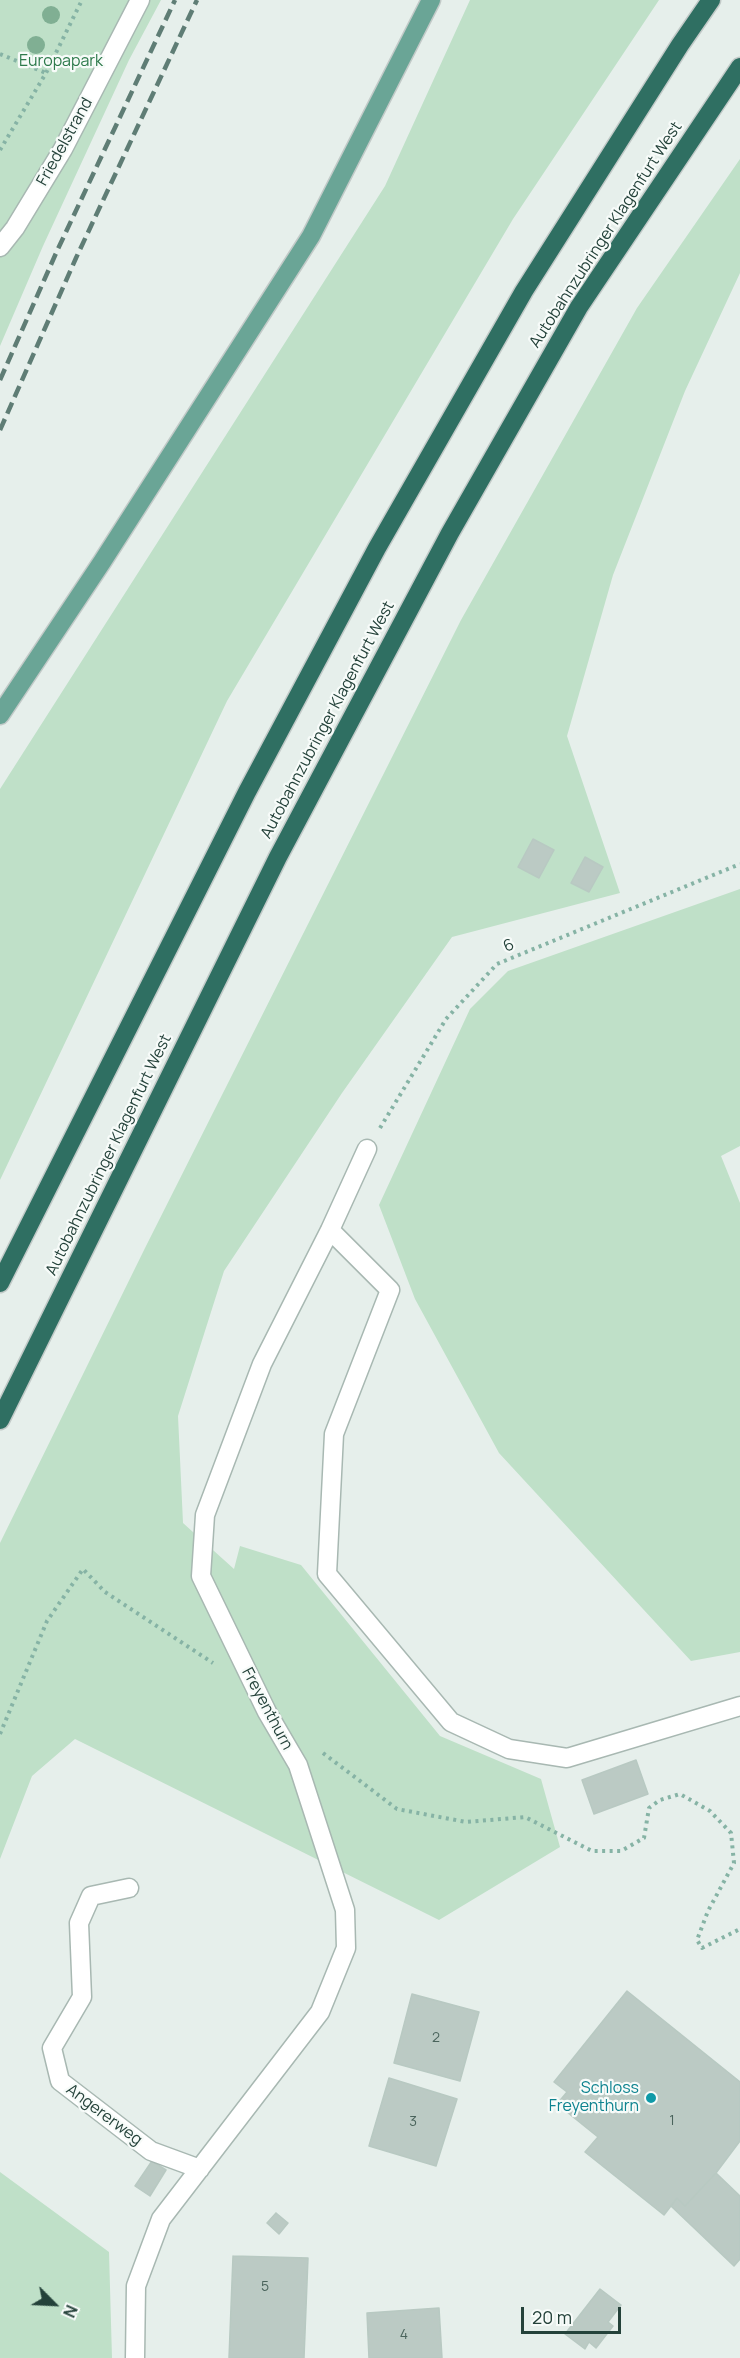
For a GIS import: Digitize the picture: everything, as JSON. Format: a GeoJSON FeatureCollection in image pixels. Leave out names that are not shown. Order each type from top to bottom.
{"type":"FeatureCollection","features":[{"type":"Feature","properties":{"kind":"highway"},"geometry":{"type":"LineString","coordinates":[[0,1282],[247,792],[377,548],[524,291],[711,0]]}},
{"type":"Feature","properties":{"kind":"highway","name":"Autobahnzubringer Klagenfurt West"},"geometry":{"type":"LineString","coordinates":[[0,1420],[278,857],[450,533],[579,307],[740,67]]}},
{"type":"Feature","properties":{"kind":"main road"},"geometry":{"type":"LineString","coordinates":[[0,715],[108,552],[311,236],[430,0]]}},
{"type":"Feature","properties":{"kind":"street","name":"Friedelstrand"},"geometry":{"type":"LineString","coordinates":[[0,247],[15,228],[63,149],[140,0]]}},
{"type":"Feature","properties":{"kind":"street","name":"Freyenthurn"},"geometry":{"type":"LineString","coordinates":[[135,2358],[136,2286],[161,2219],[320,2012],[346,1948],[345,1910],[298,1765],[267,1712],[201,1576],[205,1515],[262,1364],[330,1230],[367,1149]]}},
{"type":"Feature","properties":{"kind":"street"},"geometry":{"type":"LineString","coordinates":[[330,1230],[390,1290],[334,1434],[327,1574],[451,1722],[509,1749],[567,1758],[740,1706]]}},
{"type":"Feature","properties":{"kind":"street","name":"Angererweg"},"geometry":{"type":"LineString","coordinates":[[129,1888],[91,1896],[79,1923],[82,1997],[52,2048],[60,2082],[151,2151],[200,2169]]}},
{"type":"Feature","properties":{"kind":"path"},"geometry":{"type":"LineString","coordinates":[[0,150],[46,74],[82,0]]}},
{"type":"Feature","properties":{"kind":"path"},"geometry":{"type":"LineString","coordinates":[[0,54],[46,74]]}},
{"type":"Feature","properties":{"kind":"path","name":"6"},"geometry":{"type":"LineString","coordinates":[[367,1149],[446,1019],[497,964],[740,864]]}},
{"type":"Feature","properties":{"kind":"path"},"geometry":{"type":"LineString","coordinates":[[0,1734],[47,1621],[83,1569],[105,1592],[216,1665]]}},
{"type":"Feature","properties":{"kind":"path"},"geometry":{"type":"LineString","coordinates":[[314,1747],[397,1809],[466,1822],[525,1817],[592,1851],[621,1851],[644,1838],[649,1808],[660,1800],[680,1794],[710,1811],[731,1833],[735,1863],[708,1911],[697,1940],[702,1948],[740,1929]]}},
{"type":"Feature","properties":{"kind":"green space","name":"Europapark"},"geometry":{"type":"Polygon","coordinates":[[[0,0],[161,0],[129,60],[43,246],[0,346],[0,0]]]}},
{"type":"Feature","properties":{"kind":"green space"},"geometry":{"type":"Polygon","coordinates":[[[470,0],[659,0],[513,219],[227,701],[0,1180],[0,789],[385,186],[470,0]]]}},
{"type":"Feature","properties":{"kind":"green space"},"geometry":{"type":"Polygon","coordinates":[[[740,159],[740,273],[685,391],[613,575],[567,736],[620,893],[452,937],[342,1093],[224,1271],[178,1416],[183,1523],[234,1569],[240,1546],[301,1565],[440,1736],[541,1779],[560,1847],[439,1920],[75,1739],[32,1776],[0,1859],[0,1543],[146,1246],[461,620],[637,308],[740,159]]]}},
{"type":"Feature","properties":{"kind":"green space"},"geometry":{"type":"Polygon","coordinates":[[[740,889],[740,1146],[721,1156],[740,1203],[740,1652],[691,1661],[499,1453],[415,1299],[379,1205],[470,1009],[508,971],[740,889]]]}},
{"type":"Feature","properties":{"kind":"green space"},"geometry":{"type":"Polygon","coordinates":[[[0,2172],[109,2252],[112,2358],[0,2358],[0,2172]]]}},
{"type":"Feature","properties":{"kind":"building"},"geometry":{"type":"Polygon","coordinates":[[[533,839],[554,850],[539,878],[518,867],[533,839]]]}},
{"type":"Feature","properties":{"kind":"building"},"geometry":{"type":"Polygon","coordinates":[[[585,857],[603,867],[589,892],[571,883],[585,857]]]}},
{"type":"Feature","properties":{"kind":"building"},"geometry":{"type":"Polygon","coordinates":[[[636,1760],[648,1794],[594,1814],[582,1780],[636,1760]]]}},
{"type":"Feature","properties":{"kind":"building","name":"Schloss Freyenthurn"},"geometry":{"type":"Polygon","coordinates":[[[627,1991],[740,2082],[740,2141],[716,2173],[685,2206],[677,2198],[664,2215],[585,2152],[598,2137],[557,2104],[567,2092],[554,2082],[627,1991]]]}},
{"type":"Feature","properties":{"kind":"building"},"geometry":{"type":"Polygon","coordinates":[[[412,1994],[479,2012],[460,2081],[394,2063],[412,1994]]]}},
{"type":"Feature","properties":{"kind":"building"},"geometry":{"type":"Polygon","coordinates":[[[389,2078],[457,2099],[436,2166],[369,2146],[389,2078]]]}},
{"type":"Feature","properties":{"kind":"building"},"geometry":{"type":"Polygon","coordinates":[[[152,2161],[166,2170],[150,2196],[135,2186],[152,2161]]]}},
{"type":"Feature","properties":{"kind":"building"},"geometry":{"type":"Polygon","coordinates":[[[716,2173],[740,2196],[740,2259],[734,2266],[671,2206],[677,2198],[685,2206],[716,2173]]]}},
{"type":"Feature","properties":{"kind":"building"},"geometry":{"type":"Polygon","coordinates":[[[276,2213],[288,2223],[279,2234],[267,2223],[276,2213]]]}},
{"type":"Feature","properties":{"kind":"building"},"geometry":{"type":"Polygon","coordinates":[[[233,2256],[308,2258],[304,2358],[229,2358],[233,2256]]]}},
{"type":"Feature","properties":{"kind":"building"},"geometry":{"type":"Polygon","coordinates":[[[600,2289],[621,2305],[608,2322],[613,2326],[596,2348],[589,2342],[585,2349],[565,2334],[600,2289]]]}},
{"type":"Feature","properties":{"kind":"building"},"geometry":{"type":"Polygon","coordinates":[[[439,2308],[442,2358],[369,2358],[367,2313],[439,2308]]]}},
{"type":"Feature","properties":{"kind":"railway"},"geometry":{"type":"LineString","coordinates":[[0,380],[57,251],[175,0]]}},
{"type":"Feature","properties":{"kind":"railway"},"geometry":{"type":"LineString","coordinates":[[0,430],[76,258],[197,0]]}},
{"type":"Feature","properties":{"kind":"place","name":"Schloss Freyenthurn"},"geometry":{"type":"Point","coordinates":[651,2098]}}]}
